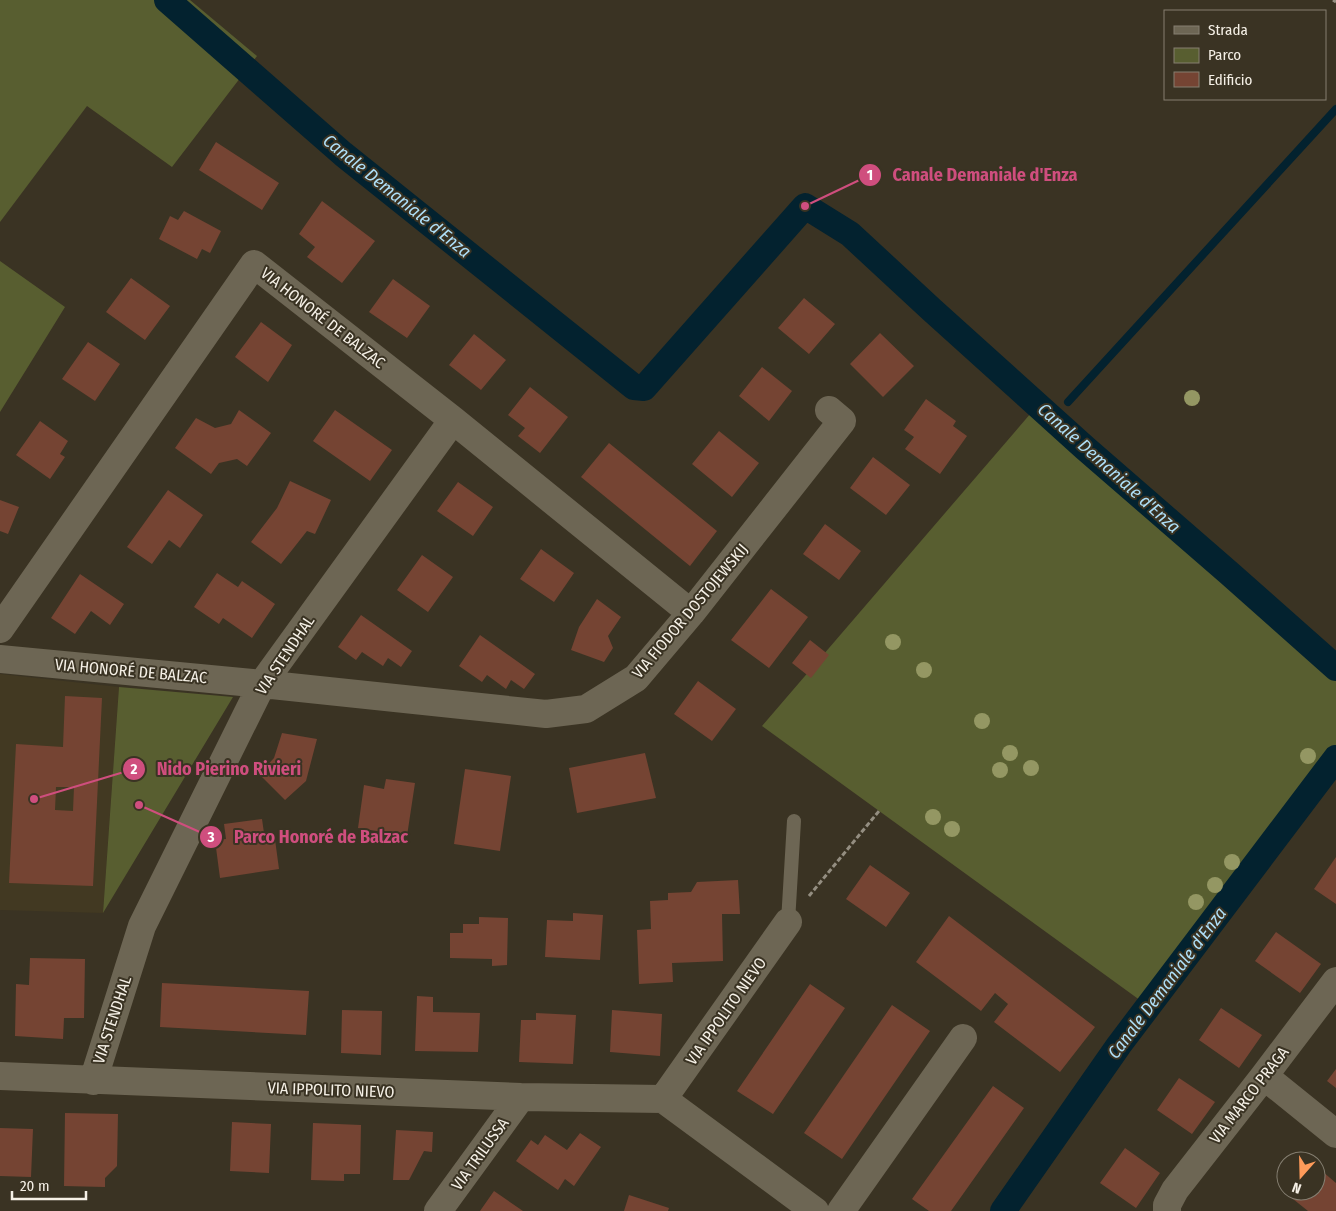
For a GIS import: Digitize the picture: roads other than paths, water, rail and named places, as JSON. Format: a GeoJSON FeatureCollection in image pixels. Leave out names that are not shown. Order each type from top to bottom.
{"type":"FeatureCollection","features":[{"type":"Feature","properties":{"kind":"street","name":"VIA HONORÉ DE BALZAC"},"geometry":{"type":"LineString","coordinates":[[0,629],[254,264],[453,420],[691,613]]}},
{"type":"Feature","properties":{"kind":"street","name":"VIA FIODOR DOSTOJEWSKIJ"},"geometry":{"type":"LineString","coordinates":[[262,684],[546,714],[586,709],[636,678],[691,613],[842,421],[829,410]]}},
{"type":"Feature","properties":{"kind":"street","name":"VIA STENDHAL"},"geometry":{"type":"LineString","coordinates":[[93,1081],[142,926],[262,684],[453,420]]}},
{"type":"Feature","properties":{"kind":"street","name":"VIA HONORÉ DE BALZAC"},"geometry":{"type":"LineString","coordinates":[[0,659],[262,684]]}},
{"type":"Feature","properties":{"kind":"street","name":"VIA IPPOLITO NIEVO"},"geometry":{"type":"LineString","coordinates":[[0,1076],[521,1097],[663,1100],[788,922]]}},
{"type":"Feature","properties":{"kind":"street","name":"VIA MARCO PRAGA"},"geometry":{"type":"LineString","coordinates":[[1167,1211],[1167,1205],[1175,1190],[1336,980]]}},
{"type":"Feature","properties":{"kind":"street"},"geometry":{"type":"LineString","coordinates":[[841,1211],[963,1038]]}},
{"type":"Feature","properties":{"kind":"street"},"geometry":{"type":"LineString","coordinates":[[1264,1076],[1336,1134]]}},
{"type":"Feature","properties":{"kind":"street","name":"VIA TRILUSSA"},"geometry":{"type":"LineString","coordinates":[[438,1211],[521,1097]]}},
{"type":"Feature","properties":{"kind":"street"},"geometry":{"type":"LineString","coordinates":[[663,1100],[815,1211]]}},
{"type":"Feature","properties":{"kind":"lane"},"geometry":{"type":"LineString","coordinates":[[788,922],[794,822]]}},
{"type":"Feature","properties":{"kind":"waterway","name":"Canale Demaniale d'Enza"},"geometry":{"type":"LineString","coordinates":[[167,0],[343,154],[634,387],[644,388],[805,206],[850,234],[1085,448],[1336,668]]}},
{"type":"Feature","properties":{"kind":"waterway"},"geometry":{"type":"LineString","coordinates":[[1068,402],[1336,109]]}},
{"type":"Feature","properties":{"kind":"waterway","name":"Canale Demaniale d'Enza"},"geometry":{"type":"LineString","coordinates":[[1003,1211],[1119,1045],[1336,758]]}},
{"type":"Feature","properties":{"kind":"place","name":"Canale Demaniale d'Enza"},"geometry":{"type":"Point","coordinates":[805,206]}},
{"type":"Feature","properties":{"kind":"place","name":"Nido Pierino Rivieri"},"geometry":{"type":"Point","coordinates":[34,799]}},
{"type":"Feature","properties":{"kind":"place","name":"Parco Honoré de Balzac"},"geometry":{"type":"Point","coordinates":[139,805]}}]}
